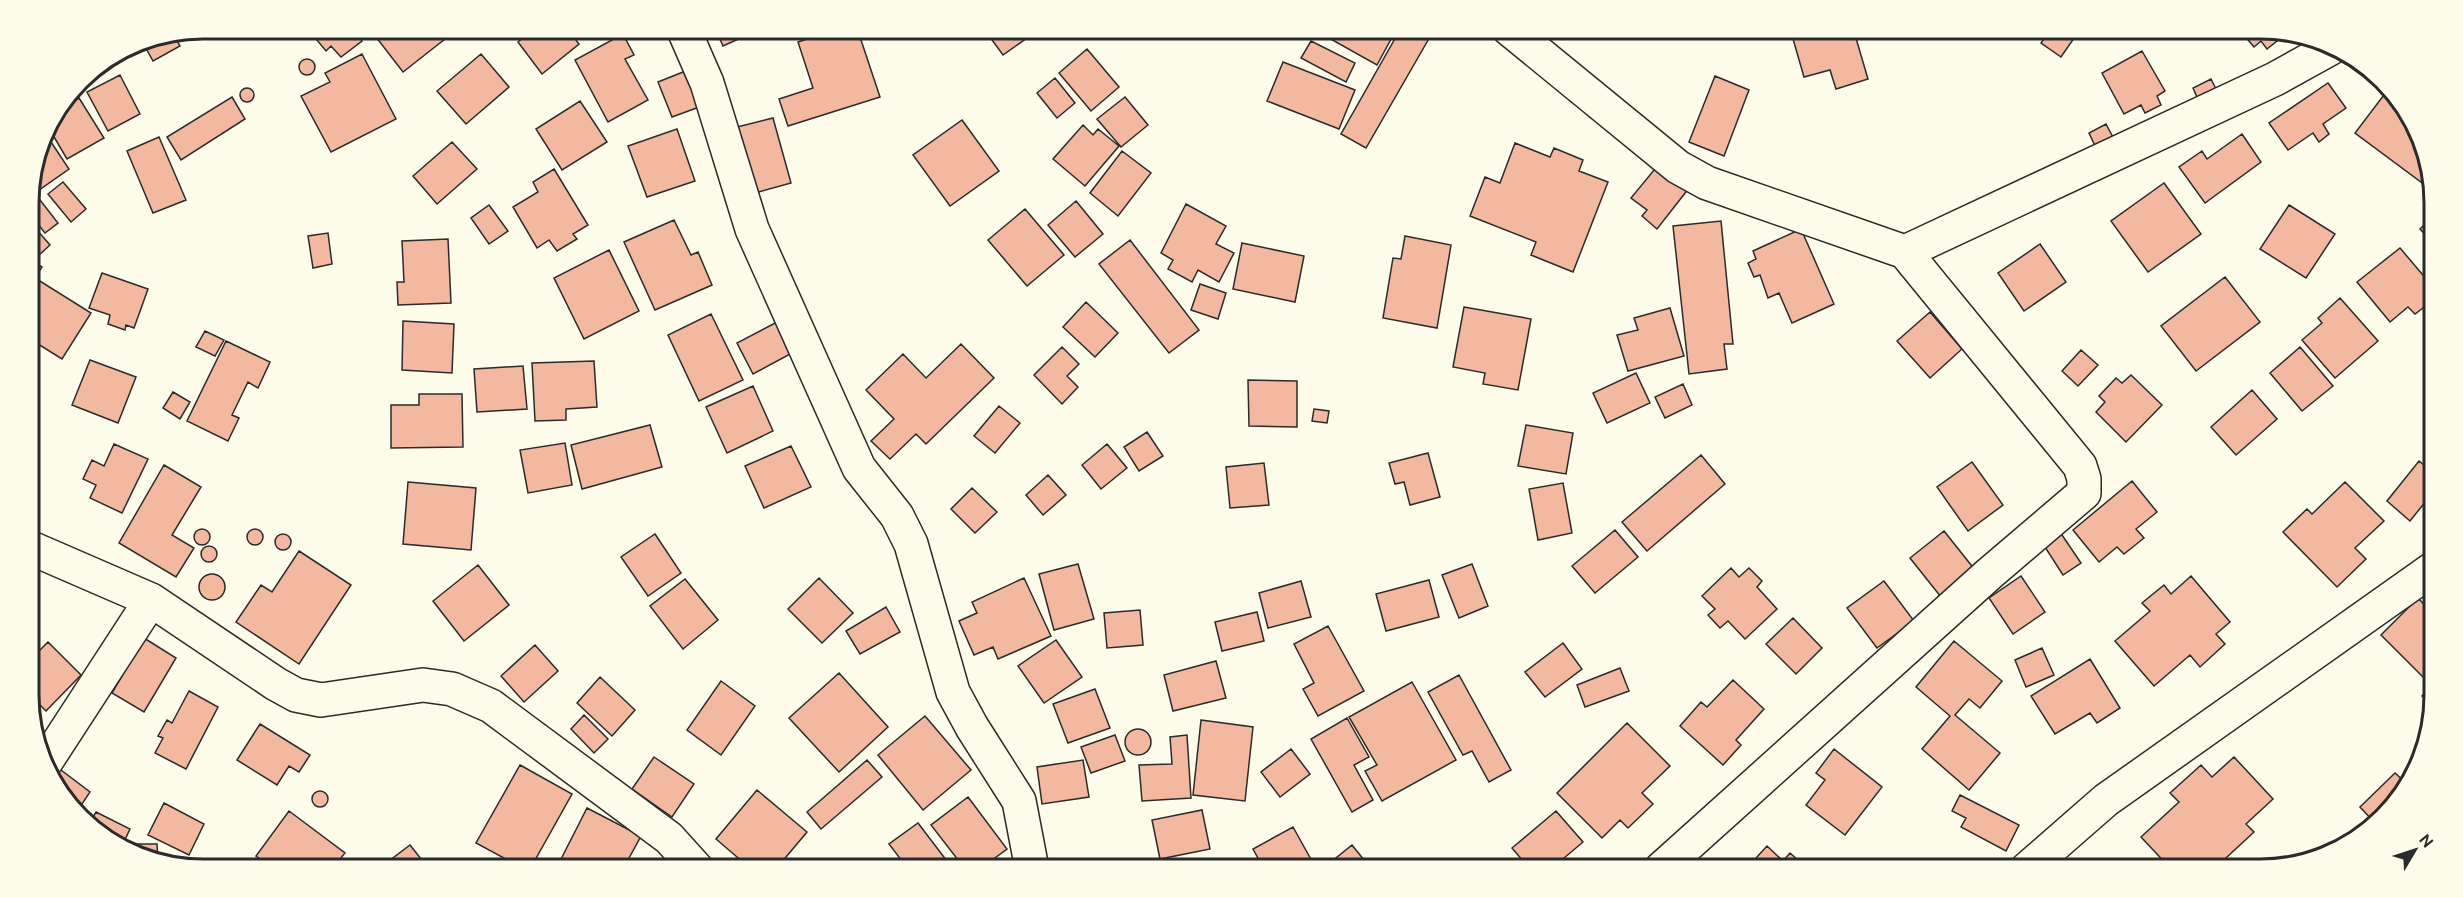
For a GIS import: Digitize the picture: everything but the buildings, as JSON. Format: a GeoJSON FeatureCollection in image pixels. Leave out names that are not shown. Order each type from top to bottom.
{"type":"FeatureCollection","features":[{"type":"Feature","properties":{"kind":"street"},"geometry":{"type":"LineString","coordinates":[[688,39],[707,83],[757,240],[859,468],[897,516],[911,544],[953,692],[1018,801],[1030,859]]}},
{"type":"Feature","properties":{"kind":"street"},"geometry":{"type":"LineString","coordinates":[[1521,39],[1678,167],[1707,183],[1905,252],[2080,466],[2084,479],[2084,493],[1989,574],[1672,859]]}},
{"type":"Feature","properties":{"kind":"street"},"geometry":{"type":"LineString","coordinates":[[1905,252],[2275,79],[2323,52]]}},
{"type":"Feature","properties":{"kind":"street"},"geometry":{"type":"LineString","coordinates":[[39,551],[151,600],[296,695],[321,700],[423,685],[452,689],[491,706],[669,838],[688,859]]}},
{"type":"Feature","properties":{"kind":"street"},"geometry":{"type":"LineString","coordinates":[[2038,859],[2106,800],[2424,575]]}},
{"type":"Feature","properties":{"kind":"street"},"geometry":{"type":"LineString","coordinates":[[50,754],[151,600]]}}]}
